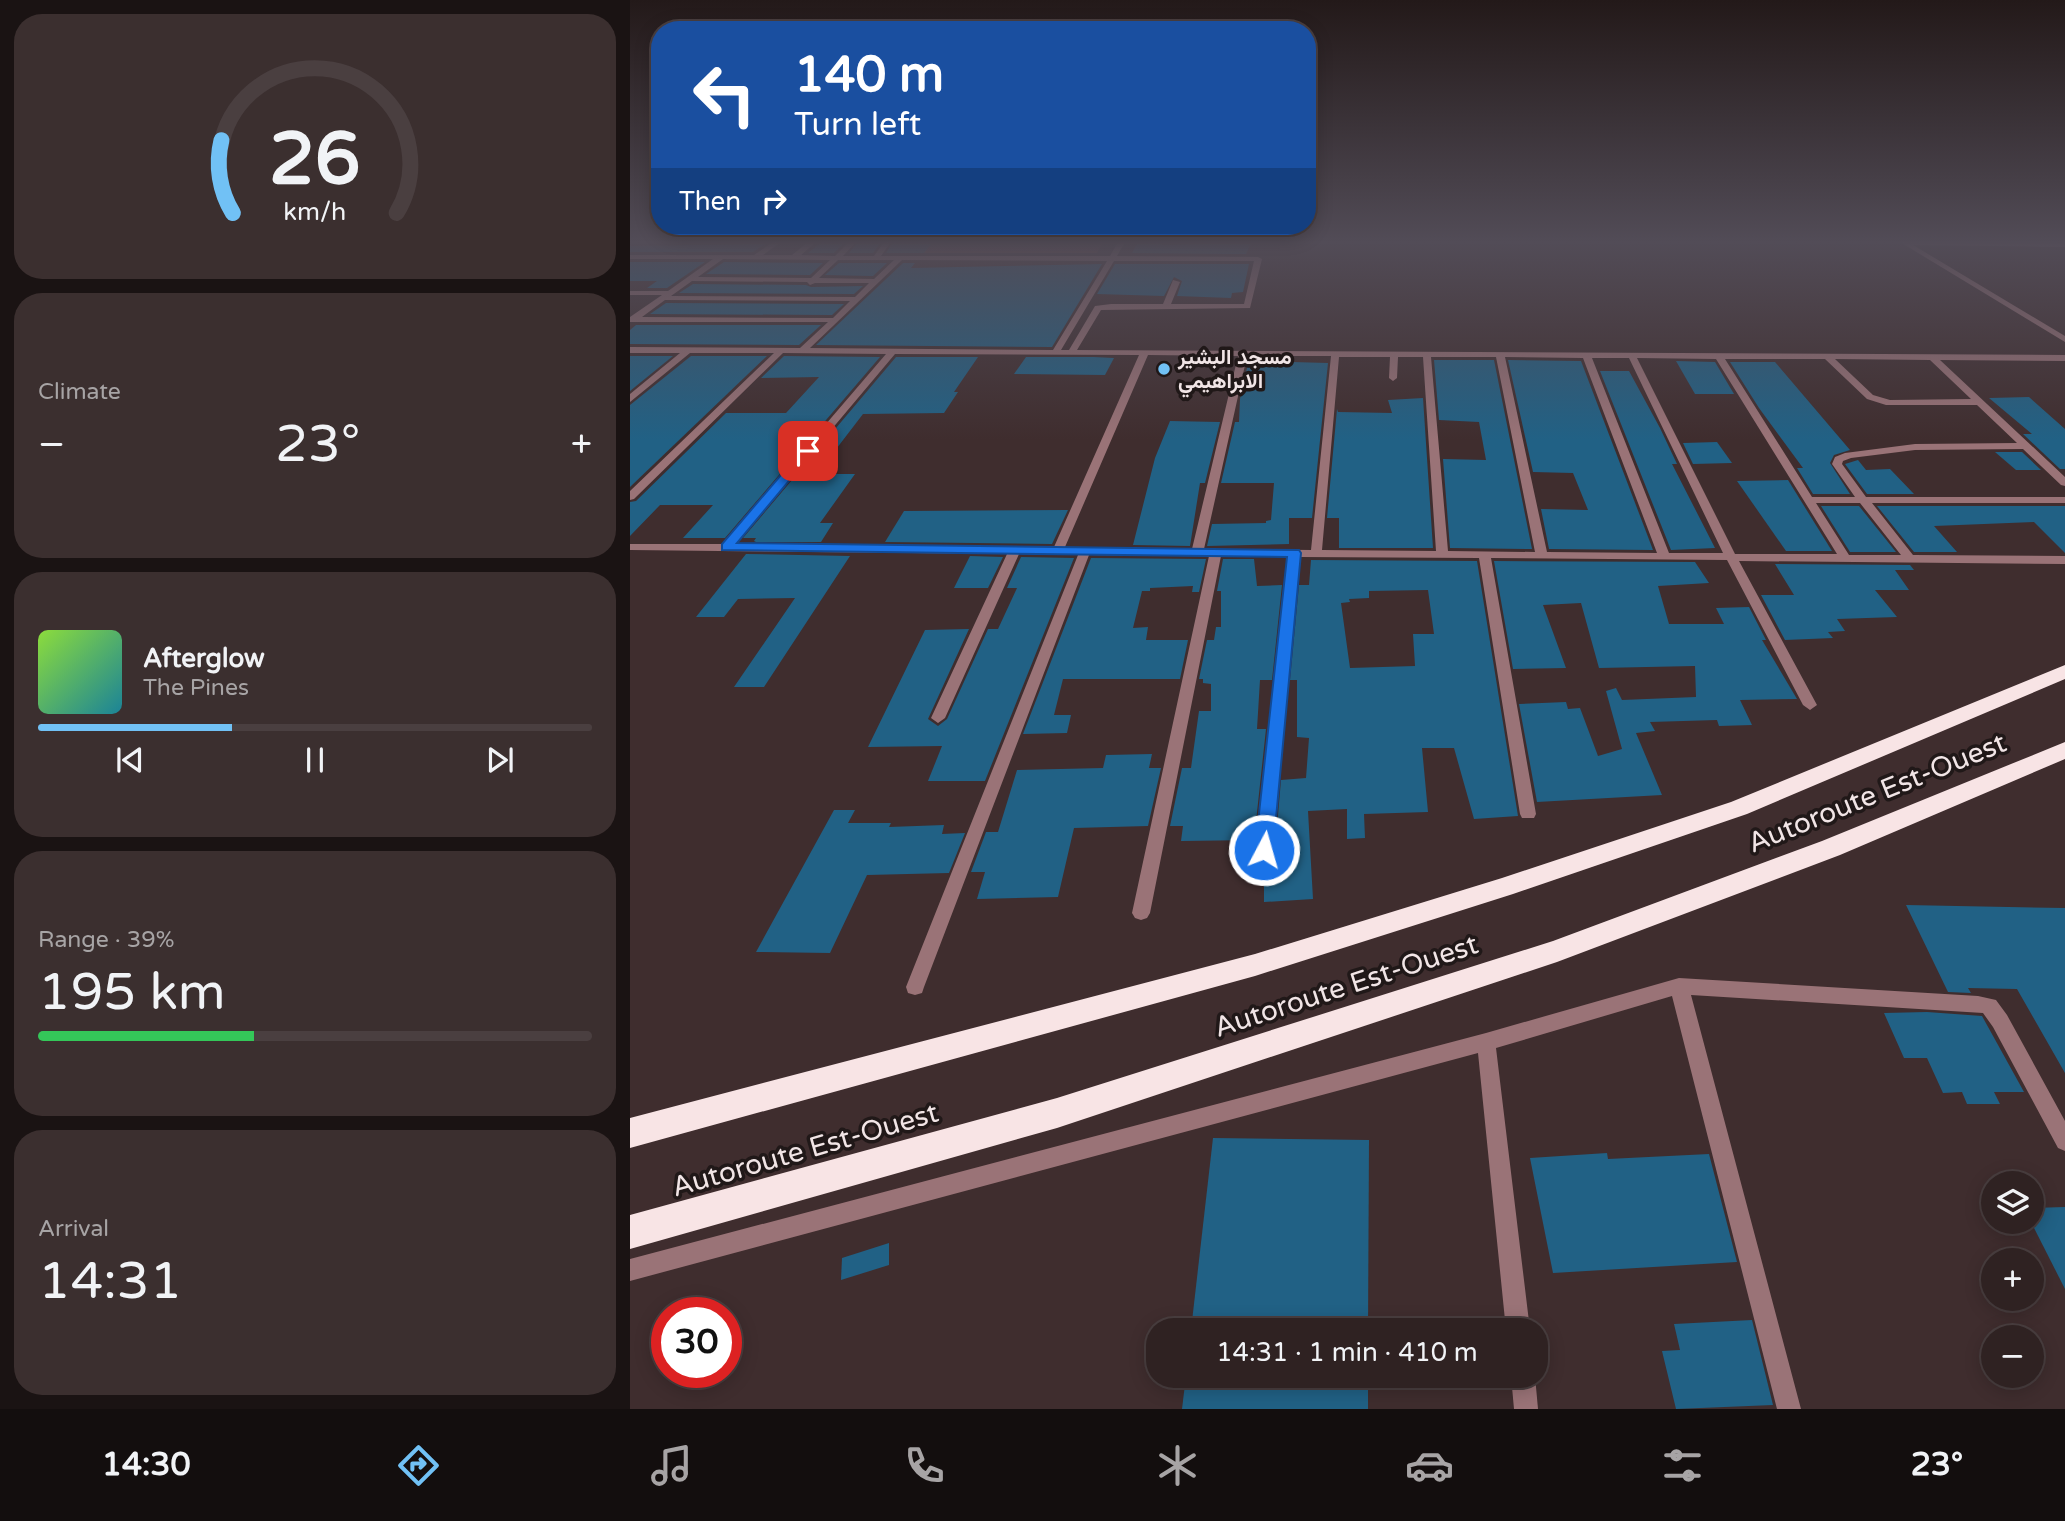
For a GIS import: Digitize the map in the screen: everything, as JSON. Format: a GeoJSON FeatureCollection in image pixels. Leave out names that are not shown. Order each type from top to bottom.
{"type":"FeatureCollection","features":[{"type":"Feature","properties":{"kind":"highway","name":"Autoroute Est-Ouest"},"geometry":{"type":"LineString","coordinates":[[630,1133],[1255,965],[1504,887],[1739,808],[2065,671]]}},
{"type":"Feature","properties":{"kind":"highway","name":"Autoroute Est-Ouest"},"geometry":{"type":"LineString","coordinates":[[630,1232],[1057,1112],[1557,951],[1831,848],[2065,750]]}},
{"type":"Feature","properties":{"kind":"street"},"geometry":{"type":"LineString","coordinates":[[631,320],[648,308]]}},
{"type":"Feature","properties":{"kind":"street"},"geometry":{"type":"LineString","coordinates":[[802,351],[848,308]]}},
{"type":"Feature","properties":{"kind":"street"},"geometry":{"type":"LineString","coordinates":[[1055,353],[1083,308]]}},
{"type":"Feature","properties":{"kind":"street"},"geometry":{"type":"LineString","coordinates":[[1071,354],[1100,308]]}},
{"type":"Feature","properties":{"kind":"street"},"geometry":{"type":"LineString","coordinates":[[2011,308],[2065,340]]}},
{"type":"Feature","properties":{"kind":"street"},"geometry":{"type":"LineString","coordinates":[[704,319],[712,312]]}},
{"type":"Feature","properties":{"kind":"street"},"geometry":{"type":"LineString","coordinates":[[766,320],[774,313]]}},
{"type":"Feature","properties":{"kind":"street"},"geometry":{"type":"LineString","coordinates":[[631,320],[835,320]]}},
{"type":"Feature","properties":{"kind":"street"},"geometry":{"type":"LineString","coordinates":[[630,350],[2065,358]]}},
{"type":"Feature","properties":{"kind":"street"},"geometry":{"type":"LineString","coordinates":[[630,399],[687,351]]}},
{"type":"Feature","properties":{"kind":"street"},"geometry":{"type":"LineString","coordinates":[[630,497],[781,351]]}},
{"type":"Feature","properties":{"kind":"street"},"geometry":{"type":"LineString","coordinates":[[727,547],[892,352]]}},
{"type":"Feature","properties":{"kind":"street"},"geometry":{"type":"LineString","coordinates":[[1058,551],[1144,354]]}},
{"type":"Feature","properties":{"kind":"street"},"geometry":{"type":"LineString","coordinates":[[1197,552],[1243,354]]}},
{"type":"Feature","properties":{"kind":"street"},"geometry":{"type":"LineString","coordinates":[[1316,553],[1335,355]]}},
{"type":"Feature","properties":{"kind":"street"},"geometry":{"type":"LineString","coordinates":[[1393,378],[1394,355]]}},
{"type":"Feature","properties":{"kind":"street"},"geometry":{"type":"LineString","coordinates":[[1427,355],[1442,554]]}},
{"type":"Feature","properties":{"kind":"street"},"geometry":{"type":"LineString","coordinates":[[1500,356],[1542,555]]}},
{"type":"Feature","properties":{"kind":"street"},"geometry":{"type":"LineString","coordinates":[[1587,356],[1664,556]]}},
{"type":"Feature","properties":{"kind":"street"},"geometry":{"type":"LineString","coordinates":[[1632,356],[1731,557],[1810,705]]}},
{"type":"Feature","properties":{"kind":"street"},"geometry":{"type":"LineString","coordinates":[[1719,356],[1845,558]]}},
{"type":"Feature","properties":{"kind":"street"},"geometry":{"type":"LineString","coordinates":[[1828,357],[1876,400],[1889,403],[1980,402]]}},
{"type":"Feature","properties":{"kind":"street"},"geometry":{"type":"LineString","coordinates":[[1933,358],[2065,483]]}},
{"type":"Feature","properties":{"kind":"street"},"geometry":{"type":"LineString","coordinates":[[1909,558],[1842,473],[1837,464],[1839,460],[1849,455],[1915,447],[2026,446]]}},
{"type":"Feature","properties":{"kind":"street"},"geometry":{"type":"LineString","coordinates":[[1809,500],[2065,500]]}},
{"type":"Feature","properties":{"kind":"street"},"geometry":{"type":"LineString","coordinates":[[1826,558],[1834,541]]}},
{"type":"Feature","properties":{"kind":"street"},"geometry":{"type":"LineString","coordinates":[[630,547],[2065,560]]}},
{"type":"Feature","properties":{"kind":"street"},"geometry":{"type":"LineString","coordinates":[[938,718],[1015,550]]}},
{"type":"Feature","properties":{"kind":"street"},"geometry":{"type":"LineString","coordinates":[[915,987],[1085,551]]}},
{"type":"Feature","properties":{"kind":"street"},"geometry":{"type":"LineString","coordinates":[[1142,913],[1216,552]]}},
{"type":"Feature","properties":{"kind":"street"},"geometry":{"type":"LineString","coordinates":[[1264,850],[1294,553]]}},
{"type":"Feature","properties":{"kind":"street"},"geometry":{"type":"LineString","coordinates":[[1484,554],[1528,814]]}},
{"type":"Feature","properties":{"kind":"street"},"geometry":{"type":"LineString","coordinates":[[1679,986],[1789,1409]]}},
{"type":"Feature","properties":{"kind":"street"},"geometry":{"type":"LineString","coordinates":[[630,1270],[1486,1042],[1679,986],[1989,1006],[2000,1021],[2065,1140]]}},
{"type":"Feature","properties":{"kind":"street"},"geometry":{"type":"LineString","coordinates":[[1486,1042],[1517,1318]]}},
{"type":"Feature","properties":{"kind":"street"},"geometry":{"type":"LineString","coordinates":[[1523,1388],[1526,1409]]}},
{"type":"Feature","properties":{"kind":"building"},"geometry":{"type":"Polygon","coordinates":[[[659,308],[840,308],[832,315],[650,314],[659,308]]]}},
{"type":"Feature","properties":{"kind":"building"},"geometry":{"type":"Polygon","coordinates":[[[856,308],[1076,308],[1052,347],[816,345],[856,308]]]}},
{"type":"Feature","properties":{"kind":"building"},"geometry":{"type":"Polygon","coordinates":[[[636,325],[821,325],[799,345],[630,344],[630,330],[636,325]]]}},
{"type":"Feature","properties":{"kind":"building"},"geometry":{"type":"Polygon","coordinates":[[[630,356],[673,356],[630,391],[630,356]]]}},
{"type":"Feature","properties":{"kind":"building"},"geometry":{"type":"Polygon","coordinates":[[[691,356],[767,356],[630,487],[630,405],[691,356]]]}},
{"type":"Feature","properties":{"kind":"building"},"geometry":{"type":"Polygon","coordinates":[[[784,356],[880,357],[725,538],[683,538],[713,505],[660,505],[630,536],[630,502],[636,501],[726,413],[786,413],[819,377],[761,378],[784,356]]]}},
{"type":"Feature","properties":{"kind":"building"},"geometry":{"type":"Polygon","coordinates":[[[896,357],[978,357],[954,392],[958,392],[944,413],[863,414],[817,474],[855,474],[820,523],[833,523],[821,542],[756,542],[756,538],[743,538],[896,357]]]}},
{"type":"Feature","properties":{"kind":"building"},"geometry":{"type":"Polygon","coordinates":[[[1026,357],[1114,358],[1105,375],[1014,374],[1026,357]]]}},
{"type":"Feature","properties":{"kind":"building"},"geometry":{"type":"Polygon","coordinates":[[[1249,359],[1292,359],[1292,362],[1328,363],[1312,518],[1289,518],[1289,544],[1207,546],[1212,524],[1266,523],[1271,520],[1274,483],[1221,483],[1235,422],[1239,422],[1240,399],[1249,359]]]}},
{"type":"Feature","properties":{"kind":"building"},"geometry":{"type":"Polygon","coordinates":[[[1434,360],[1494,360],[1532,549],[1450,548],[1443,459],[1486,460],[1479,422],[1439,420],[1434,360]]]}},
{"type":"Feature","properties":{"kind":"building"},"geometry":{"type":"Polygon","coordinates":[[[1508,360],[1581,361],[1653,550],[1549,549],[1541,509],[1588,510],[1573,473],[1533,472],[1508,360]]]}},
{"type":"Feature","properties":{"kind":"building"},"geometry":{"type":"Polygon","coordinates":[[[1676,361],[1715,362],[1734,394],[1695,394],[1676,361]]]}},
{"type":"Feature","properties":{"kind":"building"},"geometry":{"type":"Polygon","coordinates":[[[1730,362],[1775,362],[1850,450],[1834,455],[1830,463],[1850,494],[1813,494],[1797,468],[1803,468],[1759,408],[1730,362]]]}},
{"type":"Feature","properties":{"kind":"building"},"geometry":{"type":"Polygon","coordinates":[[[1600,371],[1629,371],[1660,428],[1677,464],[1672,464],[1715,548],[1671,550],[1600,371]]]}},
{"type":"Feature","properties":{"kind":"building"},"geometry":{"type":"Polygon","coordinates":[[[2029,397],[2065,429],[2065,469],[2060,469],[2023,434],[2032,434],[1989,398],[2029,397]]]}},
{"type":"Feature","properties":{"kind":"building"},"geometry":{"type":"Polygon","coordinates":[[[1423,398],[1433,548],[1339,548],[1339,518],[1327,518],[1337,409],[1338,412],[1392,413],[1388,400],[1423,398]]]}},
{"type":"Feature","properties":{"kind":"building"},"geometry":{"type":"Polygon","coordinates":[[[1170,421],[1220,422],[1205,483],[1200,483],[1190,546],[1133,545],[1155,458],[1170,421]]]}},
{"type":"Feature","properties":{"kind":"building"},"geometry":{"type":"Polygon","coordinates":[[[1717,442],[1732,463],[1693,464],[1683,443],[1717,442]]]}},
{"type":"Feature","properties":{"kind":"building"},"geometry":{"type":"Polygon","coordinates":[[[1995,452],[2022,452],[2041,470],[2016,470],[1995,452]]]}},
{"type":"Feature","properties":{"kind":"building"},"geometry":{"type":"Polygon","coordinates":[[[1858,460],[1866,470],[1890,469],[1914,494],[1867,494],[1845,464],[1858,460]]]}},
{"type":"Feature","properties":{"kind":"building"},"geometry":{"type":"Polygon","coordinates":[[[1788,480],[1832,551],[1786,551],[1737,481],[1788,480]]]}},
{"type":"Feature","properties":{"kind":"building"},"geometry":{"type":"Polygon","coordinates":[[[1821,506],[1859,506],[1896,552],[1850,552],[1821,506]]]}},
{"type":"Feature","properties":{"kind":"building"},"geometry":{"type":"Polygon","coordinates":[[[1877,506],[2065,506],[2065,553],[2034,522],[1934,526],[1957,552],[1914,552],[1877,506]]]}},
{"type":"Feature","properties":{"kind":"building"},"geometry":{"type":"Polygon","coordinates":[[[1068,510],[1052,544],[885,542],[904,511],[1068,510]]]}},
{"type":"Feature","properties":{"kind":"building"},"geometry":{"type":"Polygon","coordinates":[[[746,554],[850,556],[764,687],[734,687],[795,598],[738,599],[724,617],[696,617],[746,554]]]}},
{"type":"Feature","properties":{"kind":"building"},"geometry":{"type":"Polygon","coordinates":[[[970,556],[1003,557],[988,588],[954,588],[970,556]]]}},
{"type":"Feature","properties":{"kind":"building"},"geometry":{"type":"Polygon","coordinates":[[[1021,557],[1074,558],[985,781],[928,781],[942,746],[868,747],[925,630],[969,629],[928,719],[938,726],[947,719],[988,629],[998,629],[1017,588],[1007,588],[1021,557]]]}},
{"type":"Feature","properties":{"kind":"building"},"geometry":{"type":"Polygon","coordinates":[[[1091,558],[1206,559],[1199,592],[1192,592],[1193,586],[1150,588],[1150,591],[1142,591],[1133,628],[1148,627],[1146,640],[1188,640],[1180,679],[1063,679],[1054,715],[1071,715],[1067,733],[1023,734],[1091,558]]]}},
{"type":"Feature","properties":{"kind":"building"},"geometry":{"type":"Polygon","coordinates":[[[1223,559],[1254,559],[1257,586],[1282,585],[1272,680],[1260,680],[1257,729],[1266,729],[1254,840],[1181,841],[1183,826],[1170,826],[1182,768],[1191,768],[1199,711],[1211,711],[1211,684],[1203,683],[1203,679],[1199,679],[1207,640],[1214,640],[1216,627],[1221,627],[1221,591],[1217,591],[1223,559]]]}},
{"type":"Feature","properties":{"kind":"building"},"geometry":{"type":"Polygon","coordinates":[[[1311,560],[1477,561],[1518,816],[1474,819],[1454,748],[1422,748],[1428,812],[1364,814],[1365,838],[1347,839],[1347,809],[1308,811],[1313,899],[1264,902],[1264,858],[1271,856],[1275,850],[1281,780],[1306,778],[1309,738],[1297,737],[1297,680],[1290,680],[1299,585],[1309,585],[1311,560]],[[1428,590],[1369,591],[1369,598],[1349,599],[1350,602],[1341,603],[1350,668],[1415,666],[1413,634],[1434,634],[1428,590]]]}},
{"type":"Feature","properties":{"kind":"building"},"geometry":{"type":"Polygon","coordinates":[[[1494,561],[1695,562],[1709,583],[1658,586],[1669,624],[1724,624],[1716,608],[1749,607],[1766,640],[1762,640],[1797,699],[1740,700],[1752,725],[1719,726],[1717,720],[1650,722],[1655,731],[1636,733],[1662,795],[1537,802],[1519,704],[1566,702],[1568,709],[1580,708],[1598,756],[1622,749],[1606,691],[1616,688],[1622,700],[1696,697],[1695,666],[1599,668],[1581,603],[1543,605],[1566,668],[1513,669],[1494,561]]]}},
{"type":"Feature","properties":{"kind":"building"},"geometry":{"type":"Polygon","coordinates":[[[1775,564],[1910,565],[1914,570],[1895,570],[1909,590],[1875,590],[1897,617],[1837,619],[1845,631],[1828,632],[1833,638],[1785,640],[1761,595],[1794,595],[1775,564]]]}},
{"type":"Feature","properties":{"kind":"building"},"geometry":{"type":"Polygon","coordinates":[[[1152,754],[1149,768],[1161,768],[1148,826],[1074,828],[1058,897],[977,899],[985,872],[971,872],[986,832],[998,832],[1017,770],[1103,768],[1106,755],[1152,754]]]}},
{"type":"Feature","properties":{"kind":"building"},"geometry":{"type":"Polygon","coordinates":[[[834,810],[855,810],[848,823],[891,823],[889,827],[944,825],[942,834],[965,833],[949,873],[867,875],[830,953],[756,952],[834,810]]]}},
{"type":"Feature","properties":{"kind":"building"},"geometry":{"type":"Polygon","coordinates":[[[1906,905],[2065,908],[2065,1073],[2017,989],[1968,988],[1971,993],[1948,992],[1906,905]]]}},
{"type":"Feature","properties":{"kind":"building"},"geometry":{"type":"Polygon","coordinates":[[[1927,1012],[1982,1016],[2024,1092],[1994,1092],[2000,1104],[1967,1104],[1962,1092],[1943,1093],[1927,1058],[1904,1058],[1884,1013],[1927,1012]]]}},
{"type":"Feature","properties":{"kind":"building"},"geometry":{"type":"Polygon","coordinates":[[[1213,1138],[1369,1140],[1368,1318],[1192,1318],[1213,1138]]]}},
{"type":"Feature","properties":{"kind":"building"},"geometry":{"type":"Polygon","coordinates":[[[1607,1153],[1608,1159],[1709,1154],[1737,1262],[1553,1273],[1530,1158],[1607,1153]]]}},
{"type":"Feature","properties":{"kind":"building"},"geometry":{"type":"Polygon","coordinates":[[[2065,1207],[2065,1289],[2037,1234],[2044,1234],[2044,1208],[2065,1207]]]}},
{"type":"Feature","properties":{"kind":"building"},"geometry":{"type":"Polygon","coordinates":[[[889,1243],[889,1265],[841,1280],[842,1258],[889,1243]]]}},
{"type":"Feature","properties":{"kind":"building"},"geometry":{"type":"Polygon","coordinates":[[[1752,1320],[1773,1405],[1676,1409],[1662,1351],[1680,1350],[1674,1324],[1752,1320]]]}},
{"type":"Feature","properties":{"kind":"building"},"geometry":{"type":"Polygon","coordinates":[[[1185,1388],[1368,1388],[1368,1409],[1182,1409],[1185,1388]]]}},
{"type":"Feature","properties":{"kind":"place","name":"مسجد البشير الابراهيمي"},"geometry":{"type":"Point","coordinates":[1164,369]}},
{"type":"Feature","properties":{"kind":"route"},"geometry":{"type":"LineString","coordinates":[[808,451],[727,547],[1294,553],[1264,850]]}}]}
